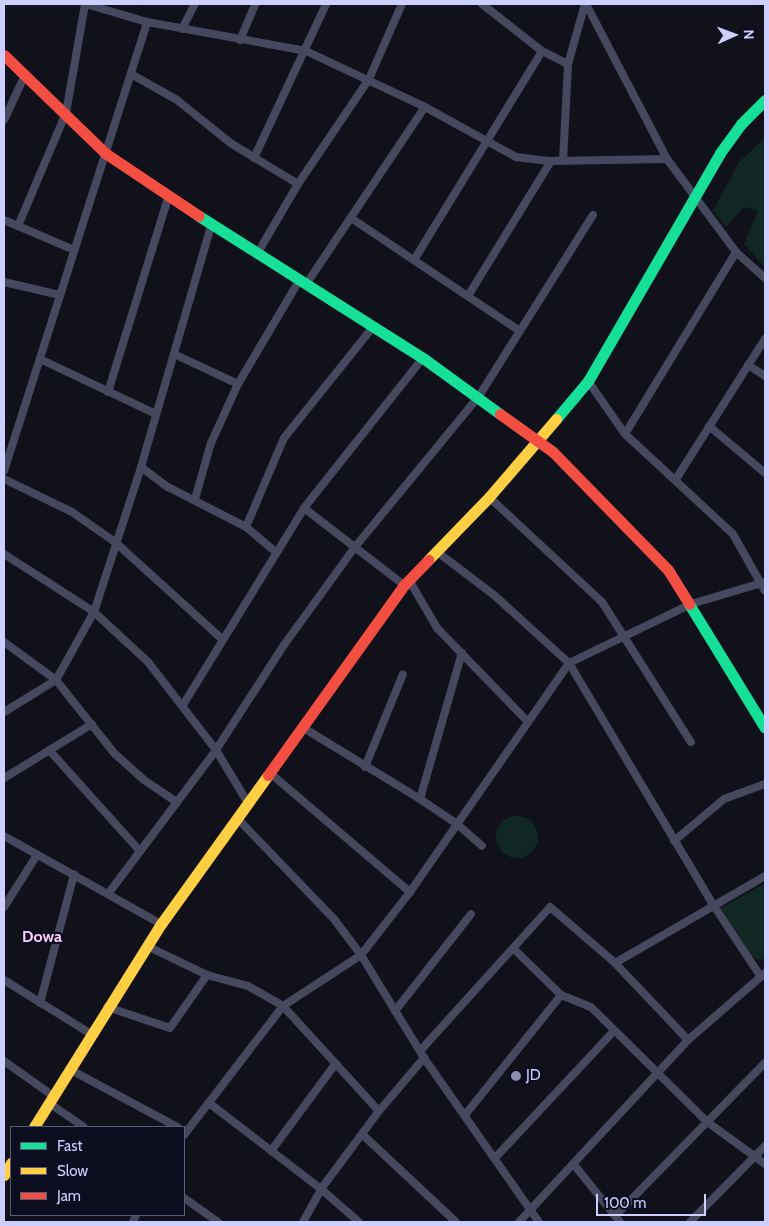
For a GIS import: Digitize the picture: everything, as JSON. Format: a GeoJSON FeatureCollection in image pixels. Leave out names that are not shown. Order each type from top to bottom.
{"type":"FeatureCollection","features":[{"type":"Feature","properties":{"kind":"main road"},"geometry":{"type":"LineString","coordinates":[[4,54],[105,152],[168,198],[211,226],[304,281],[423,358],[540,440],[668,570],[691,604],[765,728]]}},
{"type":"Feature","properties":{"kind":"main road"},"geometry":{"type":"LineString","coordinates":[[35,1126],[160,924],[238,819],[302,726],[406,582],[489,497],[540,440],[588,381],[729,138],[765,100]]}},
{"type":"Feature","properties":{"kind":"street"},"geometry":{"type":"LineString","coordinates":[[18,226],[66,114],[86,4],[147,22],[306,51],[425,107],[486,143],[516,157],[550,161],[667,159]]}},
{"type":"Feature","properties":{"kind":"street"},"geometry":{"type":"LineString","coordinates":[[182,29],[195,4]]}},
{"type":"Feature","properties":{"kind":"street"},"geometry":{"type":"LineString","coordinates":[[240,40],[255,4]]}},
{"type":"Feature","properties":{"kind":"street"},"geometry":{"type":"LineString","coordinates":[[254,158],[306,51],[326,4]]}},
{"type":"Feature","properties":{"kind":"street"},"geometry":{"type":"LineString","coordinates":[[257,254],[298,184],[369,79],[402,4]]}},
{"type":"Feature","properties":{"kind":"street"},"geometry":{"type":"LineString","coordinates":[[482,4],[542,51],[568,64]]}},
{"type":"Feature","properties":{"kind":"street"},"geometry":{"type":"LineString","coordinates":[[563,161],[568,64],[585,4]]}},
{"type":"Feature","properties":{"kind":"street"},"geometry":{"type":"LineString","coordinates":[[585,4],[667,159],[736,252],[765,278]]}},
{"type":"Feature","properties":{"kind":"street"},"geometry":{"type":"LineString","coordinates":[[4,471],[147,22]]}},
{"type":"Feature","properties":{"kind":"street"},"geometry":{"type":"LineString","coordinates":[[414,260],[542,51]]}},
{"type":"Feature","properties":{"kind":"street"},"geometry":{"type":"LineString","coordinates":[[131,74],[177,100],[254,158],[298,184]]}},
{"type":"Feature","properties":{"kind":"street"},"geometry":{"type":"LineString","coordinates":[[4,120],[25,75]]}},
{"type":"Feature","properties":{"kind":"street"},"geometry":{"type":"LineString","coordinates":[[195,499],[211,443],[238,384],[304,281],[351,218],[425,107]]}},
{"type":"Feature","properties":{"kind":"street"},"geometry":{"type":"LineString","coordinates":[[468,296],[550,161]]}},
{"type":"Feature","properties":{"kind":"street"},"geometry":{"type":"LineString","coordinates":[[108,392],[168,198]]}},
{"type":"Feature","properties":{"kind":"street"},"geometry":{"type":"LineString","coordinates":[[108,894],[216,750],[284,646],[355,547],[479,396],[593,215]]}},
{"type":"Feature","properties":{"kind":"street"},"geometry":{"type":"LineString","coordinates":[[351,218],[520,330]]}},
{"type":"Feature","properties":{"kind":"street"},"geometry":{"type":"LineString","coordinates":[[4,220],[74,250]]}},
{"type":"Feature","properties":{"kind":"street"},"geometry":{"type":"LineString","coordinates":[[4,712],[56,680],[94,612],[115,542],[141,467],[211,226]]}},
{"type":"Feature","properties":{"kind":"street"},"geometry":{"type":"LineString","coordinates":[[625,434],[736,252]]}},
{"type":"Feature","properties":{"kind":"street"},"geometry":{"type":"LineString","coordinates":[[4,282],[60,294]]}},
{"type":"Feature","properties":{"kind":"street"},"geometry":{"type":"LineString","coordinates":[[246,527],[284,438],[373,327]]}},
{"type":"Feature","properties":{"kind":"street"},"geometry":{"type":"LineString","coordinates":[[676,479],[765,339]]}},
{"type":"Feature","properties":{"kind":"street"},"geometry":{"type":"LineString","coordinates":[[174,354],[238,384]]}},
{"type":"Feature","properties":{"kind":"street"},"geometry":{"type":"LineString","coordinates":[[183,705],[304,508],[423,358]]}},
{"type":"Feature","properties":{"kind":"street"},"geometry":{"type":"LineString","coordinates":[[40,359],[156,414]]}},
{"type":"Feature","properties":{"kind":"street"},"geometry":{"type":"LineString","coordinates":[[748,366],[765,376]]}},
{"type":"Feature","properties":{"kind":"street"},"geometry":{"type":"LineString","coordinates":[[588,381],[625,434],[676,479],[733,534],[763,582],[765,591]]}},
{"type":"Feature","properties":{"kind":"street"},"geometry":{"type":"LineString","coordinates":[[710,426],[765,472]]}},
{"type":"Feature","properties":{"kind":"street"},"geometry":{"type":"LineString","coordinates":[[141,467],[168,487],[195,499],[246,527],[276,552]]}},
{"type":"Feature","properties":{"kind":"street"},"geometry":{"type":"LineString","coordinates":[[4,479],[72,512],[115,542],[222,639]]}},
{"type":"Feature","properties":{"kind":"street"},"geometry":{"type":"LineString","coordinates":[[489,497],[602,602],[626,637],[690,742]]}},
{"type":"Feature","properties":{"kind":"street"},"geometry":{"type":"LineString","coordinates":[[304,508],[355,547],[406,582],[437,628],[528,722]]}},
{"type":"Feature","properties":{"kind":"street"},"geometry":{"type":"LineString","coordinates":[[436,550],[494,595],[569,663],[714,906],[763,975],[688,1040],[575,1166],[519,1222]]}},
{"type":"Feature","properties":{"kind":"street"},"geometry":{"type":"LineString","coordinates":[[4,554],[94,612],[148,662],[216,750],[248,804]]}},
{"type":"Feature","properties":{"kind":"street"},"geometry":{"type":"LineString","coordinates":[[185,1131],[283,1006],[361,955],[410,892],[569,663],[691,604],[763,582]]}},
{"type":"Feature","properties":{"kind":"street"},"geometry":{"type":"LineString","coordinates":[[4,642],[56,680],[129,767],[177,802]]}},
{"type":"Feature","properties":{"kind":"street"},"geometry":{"type":"LineString","coordinates":[[420,799],[462,653]]}},
{"type":"Feature","properties":{"kind":"street"},"geometry":{"type":"LineString","coordinates":[[365,767],[403,674]]}},
{"type":"Feature","properties":{"kind":"street"},"geometry":{"type":"LineString","coordinates":[[4,778],[92,724]]}},
{"type":"Feature","properties":{"kind":"street"},"geometry":{"type":"LineString","coordinates":[[302,726],[365,767],[420,799],[457,824],[482,846]]}},
{"type":"Feature","properties":{"kind":"street"},"geometry":{"type":"LineString","coordinates":[[49,750],[140,851]]}},
{"type":"Feature","properties":{"kind":"street"},"geometry":{"type":"LineString","coordinates":[[270,773],[410,892]]}},
{"type":"Feature","properties":{"kind":"street"},"geometry":{"type":"LineString","coordinates":[[674,841],[724,799],[765,784]]}},
{"type":"Feature","properties":{"kind":"street"},"geometry":{"type":"LineString","coordinates":[[238,819],[334,919],[361,955],[422,1055],[539,1222]]}},
{"type":"Feature","properties":{"kind":"street"},"geometry":{"type":"LineString","coordinates":[[4,836],[160,924]]}},
{"type":"Feature","properties":{"kind":"street"},"geometry":{"type":"LineString","coordinates":[[4,907],[38,855]]}},
{"type":"Feature","properties":{"kind":"street"},"geometry":{"type":"LineString","coordinates":[[40,1003],[74,874]]}},
{"type":"Feature","properties":{"kind":"street"},"geometry":{"type":"LineString","coordinates":[[615,963],[765,876]]}},
{"type":"Feature","properties":{"kind":"street"},"geometry":{"type":"LineString","coordinates":[[303,1222],[321,1189],[422,1055],[550,907],[615,963],[688,1040]]}},
{"type":"Feature","properties":{"kind":"street"},"geometry":{"type":"LineString","coordinates":[[395,1011],[471,914]]}},
{"type":"Feature","properties":{"kind":"street"},"geometry":{"type":"LineString","coordinates":[[146,946],[207,975],[248,986],[283,1006],[379,1111]]}},
{"type":"Feature","properties":{"kind":"street"},"geometry":{"type":"LineString","coordinates":[[514,950],[561,995],[591,1008],[613,1032],[706,1121],[765,1164]]}},
{"type":"Feature","properties":{"kind":"street"},"geometry":{"type":"LineString","coordinates":[[107,1008],[170,1028],[207,975]]}},
{"type":"Feature","properties":{"kind":"street"},"geometry":{"type":"LineString","coordinates":[[4,980],[91,1034]]}},
{"type":"Feature","properties":{"kind":"street"},"geometry":{"type":"LineString","coordinates":[[465,1115],[561,995]]}},
{"type":"Feature","properties":{"kind":"street"},"geometry":{"type":"LineString","coordinates":[[495,1158],[613,1032]]}},
{"type":"Feature","properties":{"kind":"street"},"geometry":{"type":"LineString","coordinates":[[4,1061],[83,1126]]}},
{"type":"Feature","properties":{"kind":"street"},"geometry":{"type":"LineString","coordinates":[[271,1150],[336,1063]]}},
{"type":"Feature","properties":{"kind":"street"},"geometry":{"type":"LineString","coordinates":[[575,1166],[618,1219],[706,1121],[765,1063]]}},
{"type":"Feature","properties":{"kind":"street"},"geometry":{"type":"LineString","coordinates":[[69,1069],[175,1126]]}},
{"type":"Feature","properties":{"kind":"street"},"geometry":{"type":"LineString","coordinates":[[208,1103],[321,1189],[359,1222]]}},
{"type":"Feature","properties":{"kind":"street"},"geometry":{"type":"LineString","coordinates":[[363,1134],[456,1222]]}},
{"type":"Feature","properties":{"kind":"street"},"geometry":{"type":"LineString","coordinates":[[690,1222],[765,1146]]}},
{"type":"Feature","properties":{"kind":"street"},"geometry":{"type":"LineString","coordinates":[[185,1199],[214,1221]]}},
{"type":"Feature","properties":{"kind":"green space"},"geometry":{"type":"Polygon","coordinates":[[[765,138],[765,267],[744,244],[758,211],[744,207],[726,227],[713,211],[739,162],[765,138]]]}},
{"type":"Feature","properties":{"kind":"green space"},"geometry":{"type":"Polygon","coordinates":[[[513,816],[521,816],[532,822],[538,837],[532,852],[521,858],[513,858],[502,852],[496,841],[496,833],[502,822],[513,816]]]}},
{"type":"Feature","properties":{"kind":"green space"},"geometry":{"type":"Polygon","coordinates":[[[765,883],[765,958],[760,960],[753,957],[721,908],[765,883]]]}},
{"type":"Feature","properties":{"kind":"traffic: fast"},"geometry":{"type":"LineString","coordinates":[[556,419],[588,381],[720,153],[741,124],[765,100]]}},
{"type":"Feature","properties":{"kind":"traffic: fast"},"geometry":{"type":"LineString","coordinates":[[199,216],[423,358],[500,414]]}},
{"type":"Feature","properties":{"kind":"traffic: fast"},"geometry":{"type":"LineString","coordinates":[[689,604],[765,728]]}},
{"type":"Feature","properties":{"kind":"traffic: slow"},"geometry":{"type":"LineString","coordinates":[[428,560],[489,497],[556,419]]}},
{"type":"Feature","properties":{"kind":"traffic: slow"},"geometry":{"type":"LineString","coordinates":[[35,1126],[161,924],[268,775]]}},
{"type":"Feature","properties":{"kind":"traffic: slow"},"geometry":{"type":"LineString","coordinates":[[4,1175],[10,1165]]}},
{"type":"Feature","properties":{"kind":"traffic: jam"},"geometry":{"type":"LineString","coordinates":[[4,55],[105,153],[199,216]]}},
{"type":"Feature","properties":{"kind":"traffic: jam"},"geometry":{"type":"LineString","coordinates":[[500,414],[553,452],[668,570],[689,604]]}},
{"type":"Feature","properties":{"kind":"traffic: jam"},"geometry":{"type":"LineString","coordinates":[[268,775],[404,585],[428,560]]}},
{"type":"Feature","properties":{"kind":"place","name":"JD"},"geometry":{"type":"Point","coordinates":[516,1076]}},
{"type":"Feature","properties":{"kind":"district","name":"Dowa"},"geometry":{"type":"Point","coordinates":[42,937]}}]}
